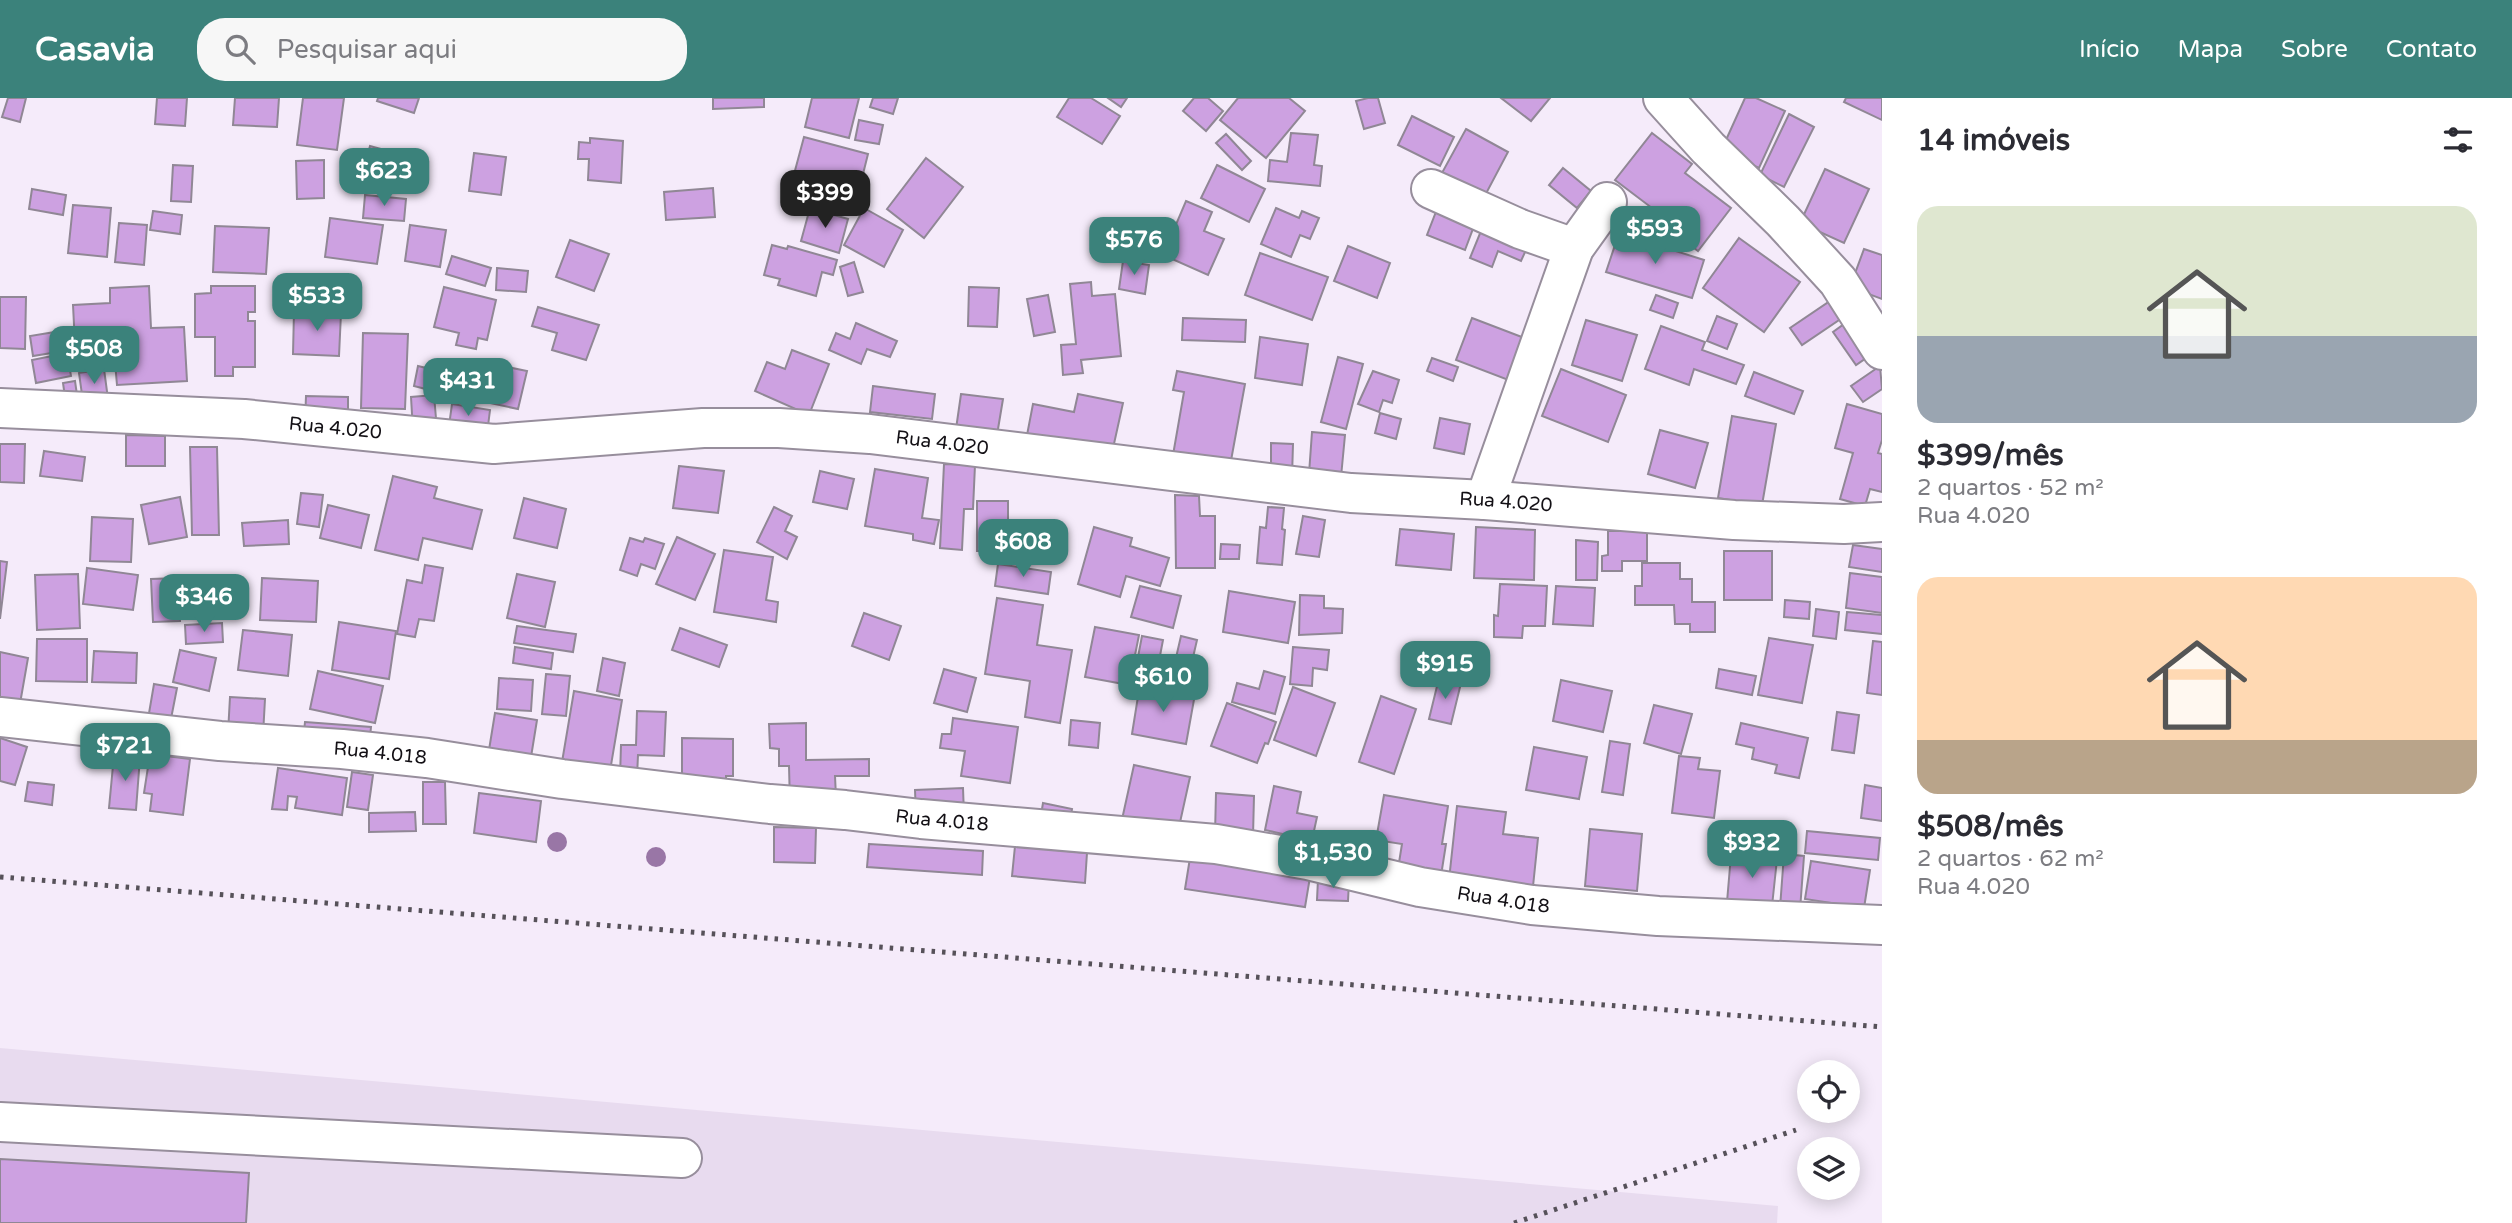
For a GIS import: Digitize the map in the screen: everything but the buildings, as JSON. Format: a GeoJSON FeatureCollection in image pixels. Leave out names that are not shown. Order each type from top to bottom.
{"type":"FeatureCollection","features":[{"type":"Feature","properties":{"kind":"street"},"geometry":{"type":"LineString","coordinates":[[1662,98],[1838,281],[1882,350]]}},
{"type":"Feature","properties":{"kind":"street"},"geometry":{"type":"LineString","coordinates":[[1431,190],[1520,229],[1574,248]]}},
{"type":"Feature","properties":{"kind":"street"},"geometry":{"type":"LineString","coordinates":[[1485,500],[1574,248],[1606,202]]}},
{"type":"Feature","properties":{"kind":"street","name":"Rua 4.020"},"geometry":{"type":"LineString","coordinates":[[0,408],[244,419],[494,444],[703,428],[779,428],[870,434],[1351,493],[1485,500],[1734,520],[1844,524],[1882,522]]}},
{"type":"Feature","properties":{"kind":"street","name":"Rua 4.018"},"geometry":{"type":"LineString","coordinates":[[0,717],[220,741],[427,758],[562,779],[770,804],[1216,844],[1308,860],[1420,887],[1532,905],[1658,916],[1882,925]]}},
{"type":"Feature","properties":{"kind":"street"},"geometry":{"type":"LineString","coordinates":[[0,1122],[682,1158]]}},
{"type":"Feature","properties":{"kind":"shaded area"},"geometry":{"type":"Polygon","coordinates":[[[0,1048],[1778,1206],[1777,1223],[0,1223],[0,1048]]]}},
{"type":"Feature","properties":{"kind":"railway"},"geometry":{"type":"LineString","coordinates":[[0,877],[1882,1027]]}},
{"type":"Feature","properties":{"kind":"railway"},"geometry":{"type":"LineString","coordinates":[[1514,1223],[1796,1130]]}}]}
